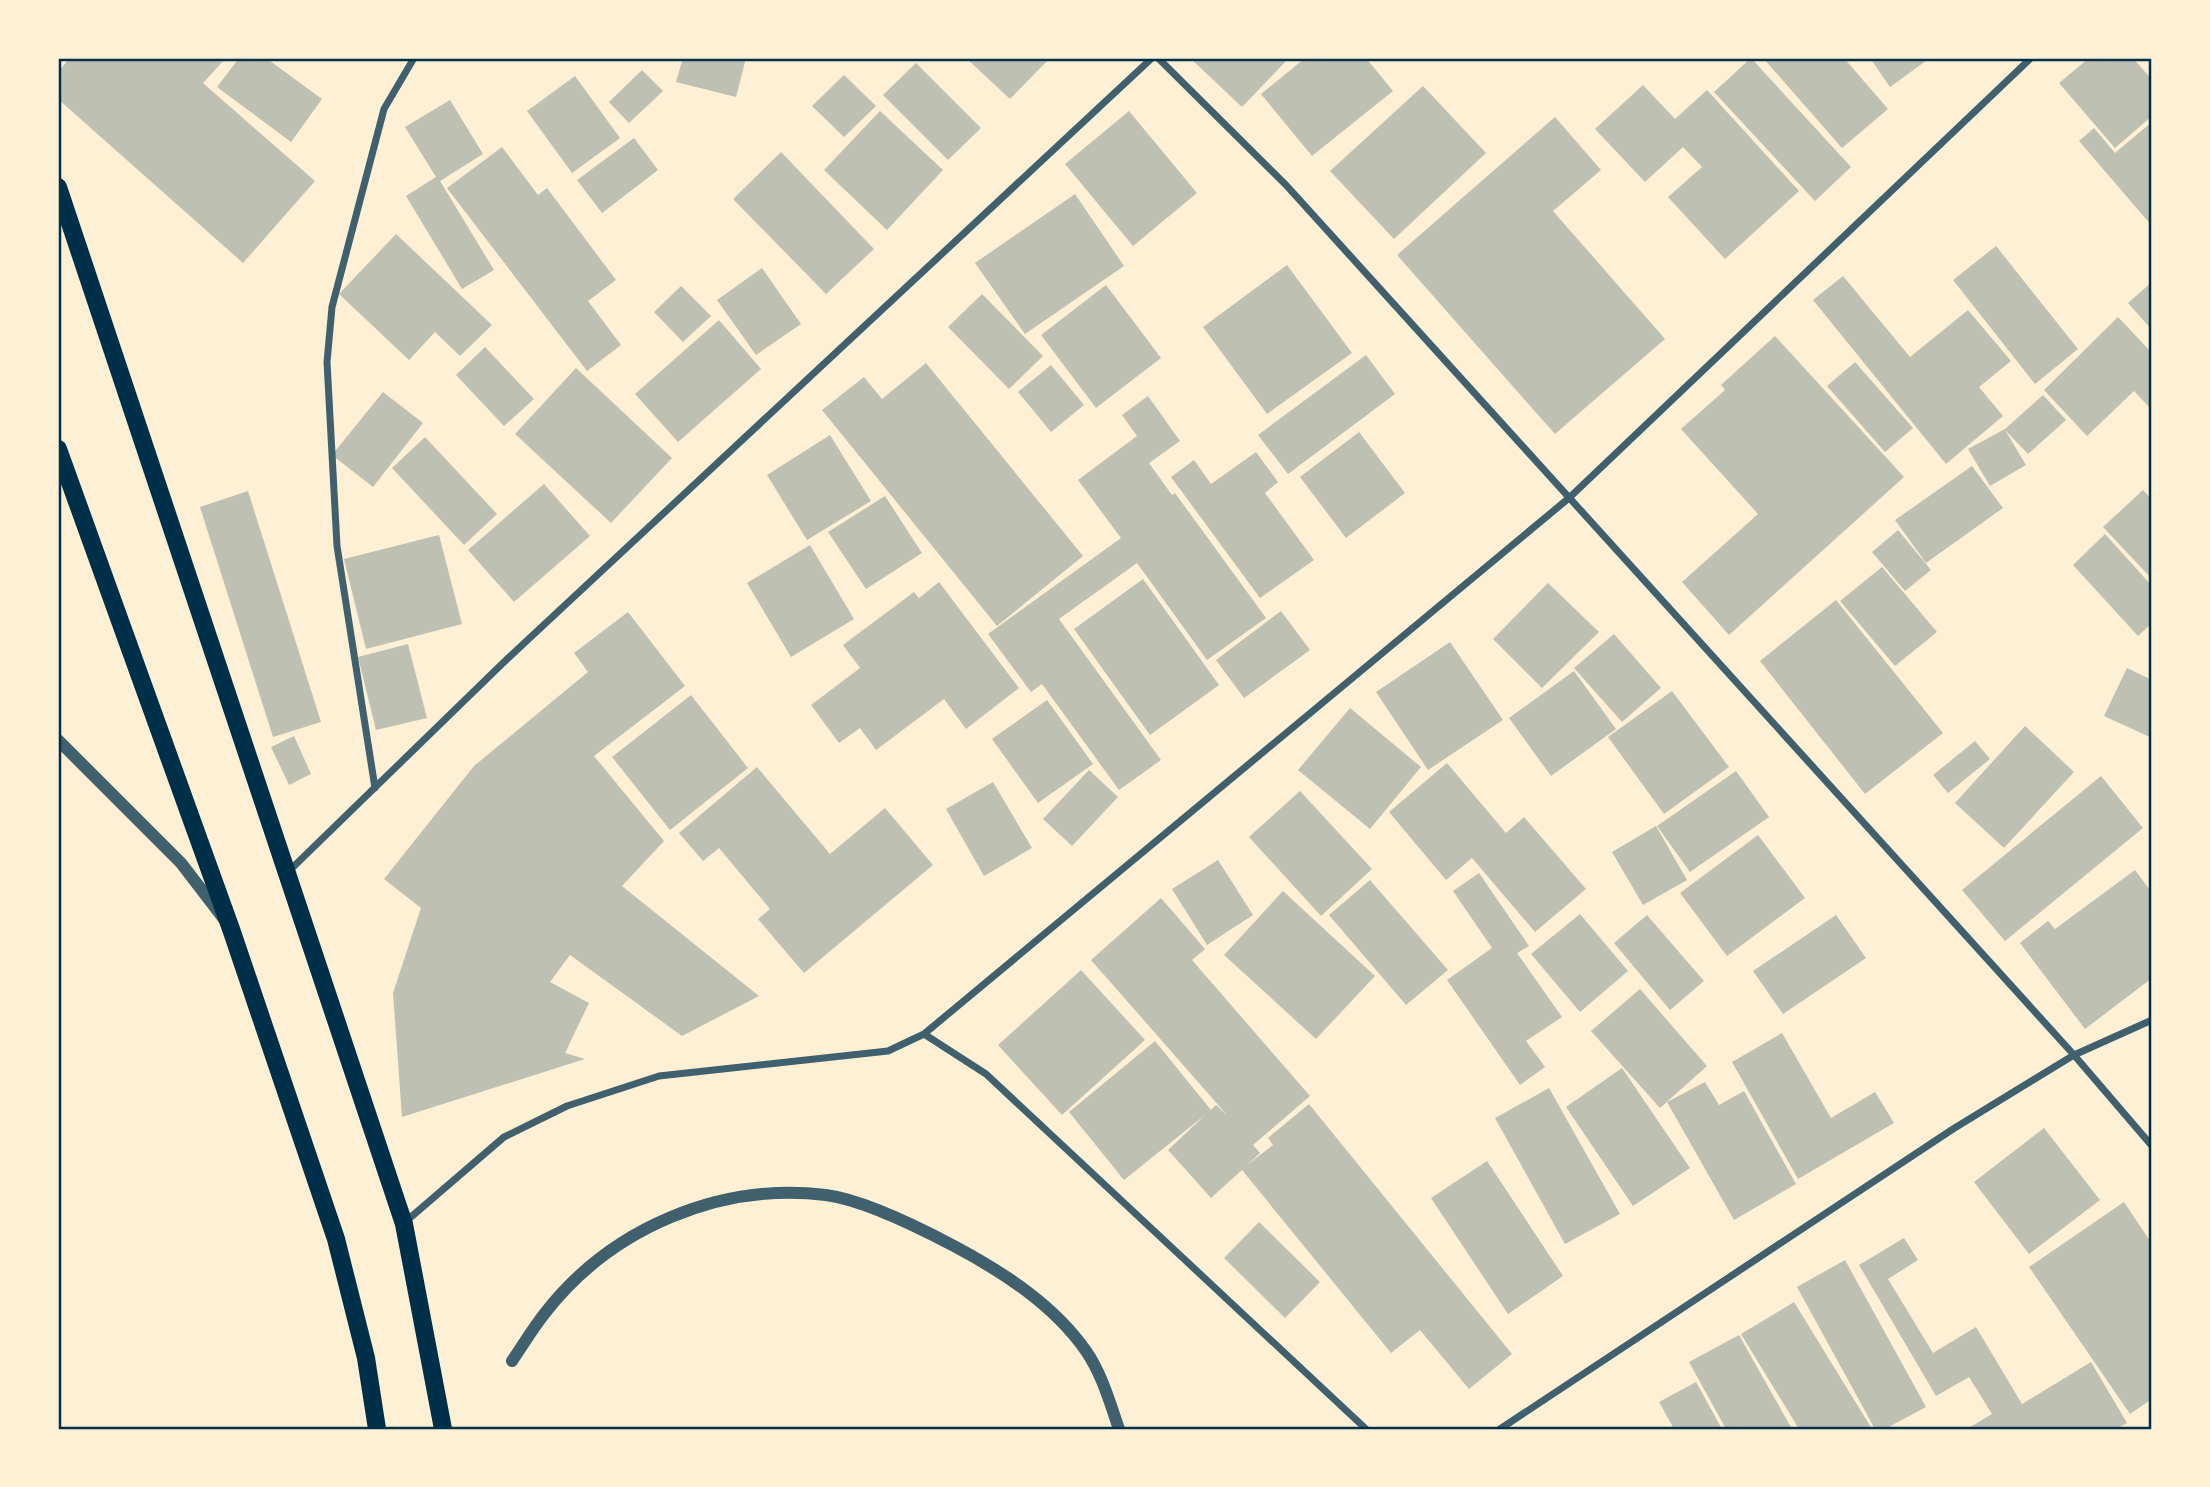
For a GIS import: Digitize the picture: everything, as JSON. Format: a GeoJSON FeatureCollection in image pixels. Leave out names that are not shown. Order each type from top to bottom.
{"type":"FeatureCollection","features":[{"type":"Feature","properties":{"kind":"main road"},"geometry":{"type":"LineString","coordinates":[[58,187],[404,1224],[443,1429]]}},
{"type":"Feature","properties":{"kind":"main road"},"geometry":{"type":"LineString","coordinates":[[58,449],[231,929],[336,1238],[366,1358],[377,1429]]}},
{"type":"Feature","properties":{"kind":"street"},"geometry":{"type":"LineString","coordinates":[[375,788],[337,546],[327,362],[332,307],[384,109],[414,58]]}},
{"type":"Feature","properties":{"kind":"street"},"geometry":{"type":"LineString","coordinates":[[288,872],[504,662],[1152,58]]}},
{"type":"Feature","properties":{"kind":"street"},"geometry":{"type":"LineString","coordinates":[[1158,58],[1286,185],[2074,1055],[2152,1146]]}},
{"type":"Feature","properties":{"kind":"street"},"geometry":{"type":"LineString","coordinates":[[404,1224],[504,1137],[567,1106],[659,1076],[888,1051],[924,1034],[1569,498],[2031,58]]}},
{"type":"Feature","properties":{"kind":"street"},"geometry":{"type":"LineString","coordinates":[[58,740],[181,863],[231,929]]}},
{"type":"Feature","properties":{"kind":"street"},"geometry":{"type":"LineString","coordinates":[[1500,1429],[1953,1129],[2074,1055],[2152,1020]]}},
{"type":"Feature","properties":{"kind":"street"},"geometry":{"type":"LineString","coordinates":[[924,1034],[986,1074],[1366,1429]]}},
{"type":"Feature","properties":{"kind":"street"},"geometry":{"type":"LineString","coordinates":[[512,1361],[546,1311],[564,1293],[600,1258],[648,1226],[716,1200],[782,1193],[828,1195],[918,1227],[1023,1288],[1059,1321],[1086,1351],[1103,1383],[1119,1429]]}},
{"type":"Feature","properties":{"kind":"building"},"geometry":{"type":"Polygon","coordinates":[[[70,58],[226,58],[203,83],[315,181],[243,263],[58,99],[58,72],[70,58]]]}},
{"type":"Feature","properties":{"kind":"building"},"geometry":{"type":"Polygon","coordinates":[[[239,58],[266,58],[322,99],[291,142],[217,87],[239,58]]]}},
{"type":"Feature","properties":{"kind":"building"},"geometry":{"type":"Polygon","coordinates":[[[683,58],[746,58],[736,97],[676,82],[683,58]]]}},
{"type":"Feature","properties":{"kind":"building"},"geometry":{"type":"Polygon","coordinates":[[[966,58],[1050,58],[1010,99],[966,58]]]}},
{"type":"Feature","properties":{"kind":"building"},"geometry":{"type":"Polygon","coordinates":[[[1190,58],[1289,58],[1242,107],[1190,58]]]}},
{"type":"Feature","properties":{"kind":"building"},"geometry":{"type":"Polygon","coordinates":[[[1305,58],[1366,58],[1393,91],[1312,156],[1261,94],[1305,58]]]}},
{"type":"Feature","properties":{"kind":"building"},"geometry":{"type":"Polygon","coordinates":[[[1751,58],[1851,167],[1815,201],[1714,92],[1751,58]]]}},
{"type":"Feature","properties":{"kind":"building"},"geometry":{"type":"Polygon","coordinates":[[[1763,58],[1844,58],[1888,109],[1842,148],[1763,58]]]}},
{"type":"Feature","properties":{"kind":"building"},"geometry":{"type":"Polygon","coordinates":[[[1877,58],[1930,58],[1890,87],[1872,61],[1877,58]]]}},
{"type":"Feature","properties":{"kind":"building"},"geometry":{"type":"Polygon","coordinates":[[[2089,58],[2133,58],[2152,80],[2152,116],[2115,148],[2059,83],[2089,58]]]}},
{"type":"Feature","properties":{"kind":"building"},"geometry":{"type":"Polygon","coordinates":[[[916,63],[981,128],[948,160],[883,95],[916,63]]]}},
{"type":"Feature","properties":{"kind":"building"},"geometry":{"type":"Polygon","coordinates":[[[642,70],[663,91],[629,123],[609,102],[642,70]]]}},
{"type":"Feature","properties":{"kind":"building"},"geometry":{"type":"Polygon","coordinates":[[[844,75],[876,106],[844,137],[812,106],[844,75]]]}},
{"type":"Feature","properties":{"kind":"building"},"geometry":{"type":"Polygon","coordinates":[[[575,76],[620,138],[572,173],[527,111],[575,76]]]}},
{"type":"Feature","properties":{"kind":"building"},"geometry":{"type":"Polygon","coordinates":[[[1643,85],[1675,119],[1707,90],[1799,191],[1725,259],[1668,197],[1702,167],[1683,147],[1645,182],[1595,129],[1643,85]]]}},
{"type":"Feature","properties":{"kind":"building"},"geometry":{"type":"Polygon","coordinates":[[[1423,86],[1486,153],[1394,239],[1330,171],[1423,86]]]}},
{"type":"Feature","properties":{"kind":"building"},"geometry":{"type":"Polygon","coordinates":[[[450,100],[483,154],[440,181],[494,270],[462,289],[406,196],[436,177],[405,127],[450,100]]]}},
{"type":"Feature","properties":{"kind":"building"},"geometry":{"type":"Polygon","coordinates":[[[880,111],[943,170],[887,230],[824,170],[880,111]]]}},
{"type":"Feature","properties":{"kind":"building"},"geometry":{"type":"Polygon","coordinates":[[[1129,111],[1197,193],[1133,246],[1065,164],[1129,111]]]}},
{"type":"Feature","properties":{"kind":"building"},"geometry":{"type":"Polygon","coordinates":[[[1555,117],[1601,170],[1553,211],[1665,339],[1555,434],[1397,255],[1555,117]]]}},
{"type":"Feature","properties":{"kind":"building"},"geometry":{"type":"Polygon","coordinates":[[[2152,122],[2152,226],[2079,141],[2094,128],[2115,153],[2152,122]]]}},
{"type":"Feature","properties":{"kind":"building"},"geometry":{"type":"Polygon","coordinates":[[[634,138],[658,170],[602,213],[577,180],[634,138]]]}},
{"type":"Feature","properties":{"kind":"building"},"geometry":{"type":"Polygon","coordinates":[[[502,147],[538,195],[547,188],[616,280],[588,301],[621,345],[587,371],[447,188],[502,147]]]}},
{"type":"Feature","properties":{"kind":"building"},"geometry":{"type":"Polygon","coordinates":[[[781,152],[874,249],[826,294],[733,199],[781,152]]]}},
{"type":"Feature","properties":{"kind":"building"},"geometry":{"type":"Polygon","coordinates":[[[1075,194],[1124,266],[1025,334],[975,263],[1075,194]]]}},
{"type":"Feature","properties":{"kind":"building"},"geometry":{"type":"Polygon","coordinates":[[[396,234],[492,325],[460,356],[435,332],[409,360],[339,294],[396,234]]]}},
{"type":"Feature","properties":{"kind":"building"},"geometry":{"type":"Polygon","coordinates":[[[1996,246],[2078,349],[2035,384],[1953,280],[1996,246]]]}},
{"type":"Feature","properties":{"kind":"building"},"geometry":{"type":"Polygon","coordinates":[[[1287,265],[1352,353],[1267,414],[1203,327],[1287,265]]]}},
{"type":"Feature","properties":{"kind":"building"},"geometry":{"type":"Polygon","coordinates":[[[762,268],[801,324],[756,355],[717,300],[762,268]]]}},
{"type":"Feature","properties":{"kind":"building"},"geometry":{"type":"Polygon","coordinates":[[[1843,276],[1910,357],[1968,310],[2011,361],[1979,387],[2003,416],[1946,464],[1813,300],[1843,276]]]}},
{"type":"Feature","properties":{"kind":"building"},"geometry":{"type":"Polygon","coordinates":[[[2152,282],[2152,330],[2128,303],[2152,282]]]}},
{"type":"Feature","properties":{"kind":"building"},"geometry":{"type":"Polygon","coordinates":[[[1106,285],[1161,358],[1096,408],[1041,335],[1106,285]]]}},
{"type":"Feature","properties":{"kind":"building"},"geometry":{"type":"Polygon","coordinates":[[[681,286],[711,316],[683,342],[654,312],[681,286]]]}},
{"type":"Feature","properties":{"kind":"building"},"geometry":{"type":"Polygon","coordinates":[[[982,294],[1043,356],[1009,389],[948,327],[982,294]]]}},
{"type":"Feature","properties":{"kind":"building"},"geometry":{"type":"Polygon","coordinates":[[[2118,317],[2152,353],[2152,410],[2134,391],[2087,436],[2044,390],[2118,317]]]}},
{"type":"Feature","properties":{"kind":"building"},"geometry":{"type":"Polygon","coordinates":[[[719,320],[761,369],[678,442],[635,394],[719,320]]]}},
{"type":"Feature","properties":{"kind":"building"},"geometry":{"type":"Polygon","coordinates":[[[1775,336],[1904,477],[1729,635],[1682,582],[1758,514],[1681,429],[1725,390],[1721,385],[1775,336]]]}},
{"type":"Feature","properties":{"kind":"building"},"geometry":{"type":"Polygon","coordinates":[[[485,347],[534,399],[504,426],[456,375],[485,347]]]}},
{"type":"Feature","properties":{"kind":"building"},"geometry":{"type":"Polygon","coordinates":[[[1366,355],[1395,394],[1288,474],[1258,435],[1366,355]]]}},
{"type":"Feature","properties":{"kind":"building"},"geometry":{"type":"Polygon","coordinates":[[[1855,362],[1913,428],[1885,452],[1827,386],[1855,362]]]}},
{"type":"Feature","properties":{"kind":"building"},"geometry":{"type":"Polygon","coordinates":[[[926,363],[1083,556],[997,626],[822,410],[864,377],[882,399],[926,363]]]}},
{"type":"Feature","properties":{"kind":"building"},"geometry":{"type":"Polygon","coordinates":[[[1051,365],[1084,405],[1051,432],[1018,392],[1051,365]]]}},
{"type":"Feature","properties":{"kind":"building"},"geometry":{"type":"Polygon","coordinates":[[[576,368],[672,458],[611,523],[515,434],[576,368]]]}},
{"type":"Feature","properties":{"kind":"building"},"geometry":{"type":"Polygon","coordinates":[[[383,392],[423,423],[373,487],[332,455],[383,392]]]}},
{"type":"Feature","properties":{"kind":"building"},"geometry":{"type":"Polygon","coordinates":[[[2043,395],[2066,420],[2028,454],[2005,430],[2026,465],[1990,486],[1968,449],[2005,429],[2043,395]]]}},
{"type":"Feature","properties":{"kind":"building"},"geometry":{"type":"Polygon","coordinates":[[[1148,396],[1180,441],[1149,463],[1172,495],[1175,493],[1266,618],[1207,660],[1137,563],[1059,619],[1161,760],[1119,790],[1042,684],[1031,692],[988,634],[1121,538],[1078,480],[1137,436],[1122,415],[1148,396]]]}},
{"type":"Feature","properties":{"kind":"building"},"geometry":{"type":"Polygon","coordinates":[[[1359,432],[1405,493],[1346,538],[1300,477],[1359,432]]]}},
{"type":"Feature","properties":{"kind":"building"},"geometry":{"type":"Polygon","coordinates":[[[830,435],[871,501],[807,540],[767,475],[830,435]]]}},
{"type":"Feature","properties":{"kind":"building"},"geometry":{"type":"Polygon","coordinates":[[[425,437],[497,514],[464,545],[392,468],[425,437]]]}},
{"type":"Feature","properties":{"kind":"building"},"geometry":{"type":"Polygon","coordinates":[[[1256,452],[1278,482],[1265,493],[1314,560],[1260,598],[1171,477],[1194,460],[1211,484],[1256,452]]]}},
{"type":"Feature","properties":{"kind":"building"},"geometry":{"type":"Polygon","coordinates":[[[1972,466],[2003,508],[1926,563],[1895,520],[1972,466]]]}},
{"type":"Feature","properties":{"kind":"building"},"geometry":{"type":"Polygon","coordinates":[[[544,484],[590,536],[514,602],[468,550],[544,484]]]}},
{"type":"Feature","properties":{"kind":"building"},"geometry":{"type":"Polygon","coordinates":[[[2143,490],[2152,500],[2152,579],[2103,527],[2143,490]]]}},
{"type":"Feature","properties":{"kind":"building"},"geometry":{"type":"Polygon","coordinates":[[[248,491],[321,722],[273,737],[200,507],[248,491]]]}},
{"type":"Feature","properties":{"kind":"building"},"geometry":{"type":"Polygon","coordinates":[[[885,496],[922,553],[866,589],[828,532],[885,496]]]}},
{"type":"Feature","properties":{"kind":"building"},"geometry":{"type":"Polygon","coordinates":[[[1898,530],[1931,570],[1905,591],[1872,552],[1898,530]]]}},
{"type":"Feature","properties":{"kind":"building"},"geometry":{"type":"Polygon","coordinates":[[[2105,534],[2152,586],[2152,623],[2138,636],[2073,565],[2105,534]]]}},
{"type":"Feature","properties":{"kind":"building"},"geometry":{"type":"Polygon","coordinates":[[[439,535],[462,624],[366,649],[344,559],[439,535]]]}},
{"type":"Feature","properties":{"kind":"building"},"geometry":{"type":"Polygon","coordinates":[[[810,545],[854,619],[791,657],[747,583],[810,545]]]}},
{"type":"Feature","properties":{"kind":"building"},"geometry":{"type":"Polygon","coordinates":[[[1882,567],[1937,632],[1895,666],[1840,601],[1882,567]]]}},
{"type":"Feature","properties":{"kind":"building"},"geometry":{"type":"Polygon","coordinates":[[[1143,579],[1219,685],[1150,735],[1074,629],[1143,579]]]}},
{"type":"Feature","properties":{"kind":"building"},"geometry":{"type":"Polygon","coordinates":[[[939,582],[1019,688],[966,729],[944,699],[876,750],[860,728],[839,743],[811,705],[860,668],[843,645],[914,592],[919,598],[939,582]]]}},
{"type":"Feature","properties":{"kind":"building"},"geometry":{"type":"Polygon","coordinates":[[[1548,583],[1599,632],[1542,688],[1493,639],[1548,583]]]}},
{"type":"Feature","properties":{"kind":"building"},"geometry":{"type":"Polygon","coordinates":[[[1836,600],[1943,733],[1865,794],[1760,661],[1836,600]]]}},
{"type":"Feature","properties":{"kind":"building"},"geometry":{"type":"Polygon","coordinates":[[[1281,611],[1310,650],[1244,698],[1216,660],[1281,611]]]}},
{"type":"Feature","properties":{"kind":"building"},"geometry":{"type":"Polygon","coordinates":[[[628,612],[685,686],[594,756],[664,841],[622,886],[759,996],[682,1036],[570,955],[550,982],[589,1003],[565,1053],[585,1059],[402,1117],[393,993],[421,908],[384,879],[474,766],[588,672],[574,653],[628,612]]]}},
{"type":"Feature","properties":{"kind":"building"},"geometry":{"type":"Polygon","coordinates":[[[1614,634],[1661,688],[1622,722],[1574,668],[1614,634]]]}},
{"type":"Feature","properties":{"kind":"building"},"geometry":{"type":"Polygon","coordinates":[[[1450,642],[1503,720],[1428,770],[1376,692],[1450,642]]]}},
{"type":"Feature","properties":{"kind":"building"},"geometry":{"type":"Polygon","coordinates":[[[408,644],[427,718],[376,730],[358,657],[408,644]]]}},
{"type":"Feature","properties":{"kind":"building"},"geometry":{"type":"Polygon","coordinates":[[[2127,668],[2152,680],[2152,738],[2104,716],[2127,668]]]}},
{"type":"Feature","properties":{"kind":"building"},"geometry":{"type":"Polygon","coordinates":[[[1574,671],[1616,729],[1551,776],[1509,718],[1574,671]]]}},
{"type":"Feature","properties":{"kind":"building"},"geometry":{"type":"Polygon","coordinates":[[[1672,691],[1729,767],[1664,814],[1608,737],[1672,691]]]}},
{"type":"Feature","properties":{"kind":"building"},"geometry":{"type":"Polygon","coordinates":[[[691,695],[748,768],[670,830],[612,757],[691,695]]]}},
{"type":"Feature","properties":{"kind":"building"},"geometry":{"type":"Polygon","coordinates":[[[1047,700],[1093,764],[1038,803],[992,739],[1047,700]]]}},
{"type":"Feature","properties":{"kind":"building"},"geometry":{"type":"Polygon","coordinates":[[[1350,708],[1421,767],[1370,829],[1298,770],[1350,708]]]}},
{"type":"Feature","properties":{"kind":"building"},"geometry":{"type":"Polygon","coordinates":[[[2025,726],[2074,772],[2004,848],[1955,803],[2025,726]]]}},
{"type":"Feature","properties":{"kind":"building"},"geometry":{"type":"Polygon","coordinates":[[[294,736],[311,774],[289,785],[271,747],[294,736]]]}},
{"type":"Feature","properties":{"kind":"building"},"geometry":{"type":"Polygon","coordinates":[[[1975,741],[1990,759],[1948,793],[1933,775],[1975,741]]]}},
{"type":"Feature","properties":{"kind":"building"},"geometry":{"type":"Polygon","coordinates":[[[1447,763],[1506,833],[1524,817],[1586,889],[1535,932],[1472,858],[1446,880],[1389,812],[1447,763]]]}},
{"type":"Feature","properties":{"kind":"building"},"geometry":{"type":"Polygon","coordinates":[[[757,767],[830,854],[885,808],[933,865],[804,973],[758,919],[770,909],[719,848],[703,861],[679,833],[757,767]]]}},
{"type":"Feature","properties":{"kind":"building"},"geometry":{"type":"Polygon","coordinates":[[[1089,770],[1118,797],[1072,846],[1043,819],[1089,770]]]}},
{"type":"Feature","properties":{"kind":"building"},"geometry":{"type":"Polygon","coordinates":[[[1736,771],[1769,817],[1690,872],[1657,826],[1736,771]]]}},
{"type":"Feature","properties":{"kind":"building"},"geometry":{"type":"Polygon","coordinates":[[[2101,776],[2143,828],[2005,941],[1962,890],[2101,776]]]}},
{"type":"Feature","properties":{"kind":"building"},"geometry":{"type":"Polygon","coordinates":[[[993,782],[1032,848],[984,876],[946,809],[993,782]]]}},
{"type":"Feature","properties":{"kind":"building"},"geometry":{"type":"Polygon","coordinates":[[[1300,791],[1372,869],[1321,916],[1249,837],[1300,791]]]}},
{"type":"Feature","properties":{"kind":"building"},"geometry":{"type":"Polygon","coordinates":[[[1656,826],[1687,880],[1643,905],[1612,852],[1656,826]]]}},
{"type":"Feature","properties":{"kind":"building"},"geometry":{"type":"Polygon","coordinates":[[[1758,835],[1805,898],[1727,956],[1680,893],[1758,835]]]}},
{"type":"Feature","properties":{"kind":"building"},"geometry":{"type":"Polygon","coordinates":[[[1218,860],[1253,915],[1207,945],[1172,889],[1218,860]]]}},
{"type":"Feature","properties":{"kind":"building"},"geometry":{"type":"Polygon","coordinates":[[[2135,870],[2152,893],[2152,978],[2085,1029],[2020,943],[2048,921],[2055,929],[2135,870]]]}},
{"type":"Feature","properties":{"kind":"building"},"geometry":{"type":"Polygon","coordinates":[[[1479,873],[1529,946],[1517,953],[1562,1017],[1526,1041],[1545,1067],[1520,1085],[1447,980],[1492,948],[1453,891],[1479,873]]]}},
{"type":"Feature","properties":{"kind":"building"},"geometry":{"type":"Polygon","coordinates":[[[1370,880],[1448,970],[1406,1005],[1329,915],[1370,880]]]}},
{"type":"Feature","properties":{"kind":"building"},"geometry":{"type":"Polygon","coordinates":[[[1283,891],[1375,976],[1316,1039],[1224,955],[1283,891]]]}},
{"type":"Feature","properties":{"kind":"building"},"geometry":{"type":"Polygon","coordinates":[[[1161,898],[1205,949],[1192,960],[1310,1096],[1253,1145],[1260,1153],[1247,1165],[1273,1145],[1268,1138],[1309,1104],[1512,1354],[1469,1389],[1420,1330],[1391,1353],[1242,1170],[1211,1198],[1168,1150],[1205,1115],[1124,1180],[1069,1112],[1155,1041],[1211,1110],[1216,1105],[1227,1115],[1091,960],[1161,898]]]}},
{"type":"Feature","properties":{"kind":"building"},"geometry":{"type":"Polygon","coordinates":[[[1580,914],[1628,971],[1580,1012],[1531,954],[1580,914]]]}},
{"type":"Feature","properties":{"kind":"building"},"geometry":{"type":"Polygon","coordinates":[[[1647,915],[1704,981],[1670,1010],[1614,943],[1647,915]]]}},
{"type":"Feature","properties":{"kind":"building"},"geometry":{"type":"Polygon","coordinates":[[[1836,915],[1866,958],[1783,1014],[1753,971],[1836,915]]]}},
{"type":"Feature","properties":{"kind":"building"},"geometry":{"type":"Polygon","coordinates":[[[1081,970],[1145,1040],[1062,1115],[998,1045],[1081,970]]]}},
{"type":"Feature","properties":{"kind":"building"},"geometry":{"type":"Polygon","coordinates":[[[1640,989],[1707,1066],[1660,1108],[1591,1031],[1640,989]]]}},
{"type":"Feature","properties":{"kind":"building"},"geometry":{"type":"Polygon","coordinates":[[[1782,1033],[1831,1118],[1875,1092],[1894,1123],[1798,1179],[1732,1062],[1782,1033]]]}},
{"type":"Feature","properties":{"kind":"building"},"geometry":{"type":"Polygon","coordinates":[[[1622,1068],[1690,1168],[1633,1206],[1566,1107],[1622,1068]]]}},
{"type":"Feature","properties":{"kind":"building"},"geometry":{"type":"Polygon","coordinates":[[[1705,1082],[1719,1105],[1744,1091],[1796,1184],[1734,1220],[1667,1102],[1705,1082]]]}},
{"type":"Feature","properties":{"kind":"building"},"geometry":{"type":"Polygon","coordinates":[[[1549,1088],[1620,1214],[1565,1244],[1495,1118],[1549,1088]]]}},
{"type":"Feature","properties":{"kind":"building"},"geometry":{"type":"Polygon","coordinates":[[[2044,1128],[2100,1200],[2029,1254],[1974,1182],[2044,1128]]]}},
{"type":"Feature","properties":{"kind":"building"},"geometry":{"type":"Polygon","coordinates":[[[1487,1161],[1563,1276],[1508,1314],[1431,1198],[1487,1161]]]}},
{"type":"Feature","properties":{"kind":"building"},"geometry":{"type":"Polygon","coordinates":[[[2124,1202],[2152,1244],[2152,1399],[2130,1414],[2029,1267],[2124,1202]]]}},
{"type":"Feature","properties":{"kind":"building"},"geometry":{"type":"Polygon","coordinates":[[[1259,1222],[1320,1282],[1285,1318],[1224,1258],[1259,1222]]]}},
{"type":"Feature","properties":{"kind":"building"},"geometry":{"type":"Polygon","coordinates":[[[1904,1238],[1918,1260],[1888,1279],[1933,1353],[1976,1327],[2022,1404],[2091,1362],[2127,1423],[2116,1429],[1967,1429],[1992,1414],[1969,1377],[1936,1396],[1859,1265],[1904,1238]]]}},
{"type":"Feature","properties":{"kind":"building"},"geometry":{"type":"Polygon","coordinates":[[[1845,1260],[1926,1407],[1885,1429],[1875,1429],[1797,1287],[1845,1260]]]}},
{"type":"Feature","properties":{"kind":"building"},"geometry":{"type":"Polygon","coordinates":[[[1794,1302],[1872,1429],[1799,1429],[1741,1334],[1794,1302]]]}},
{"type":"Feature","properties":{"kind":"building"},"geometry":{"type":"Polygon","coordinates":[[[1739,1335],[1792,1429],[1726,1429],[1689,1362],[1739,1335]]]}},
{"type":"Feature","properties":{"kind":"building"},"geometry":{"type":"Polygon","coordinates":[[[1696,1382],[1722,1429],[1674,1429],[1659,1402],[1696,1382]]]}}]}
